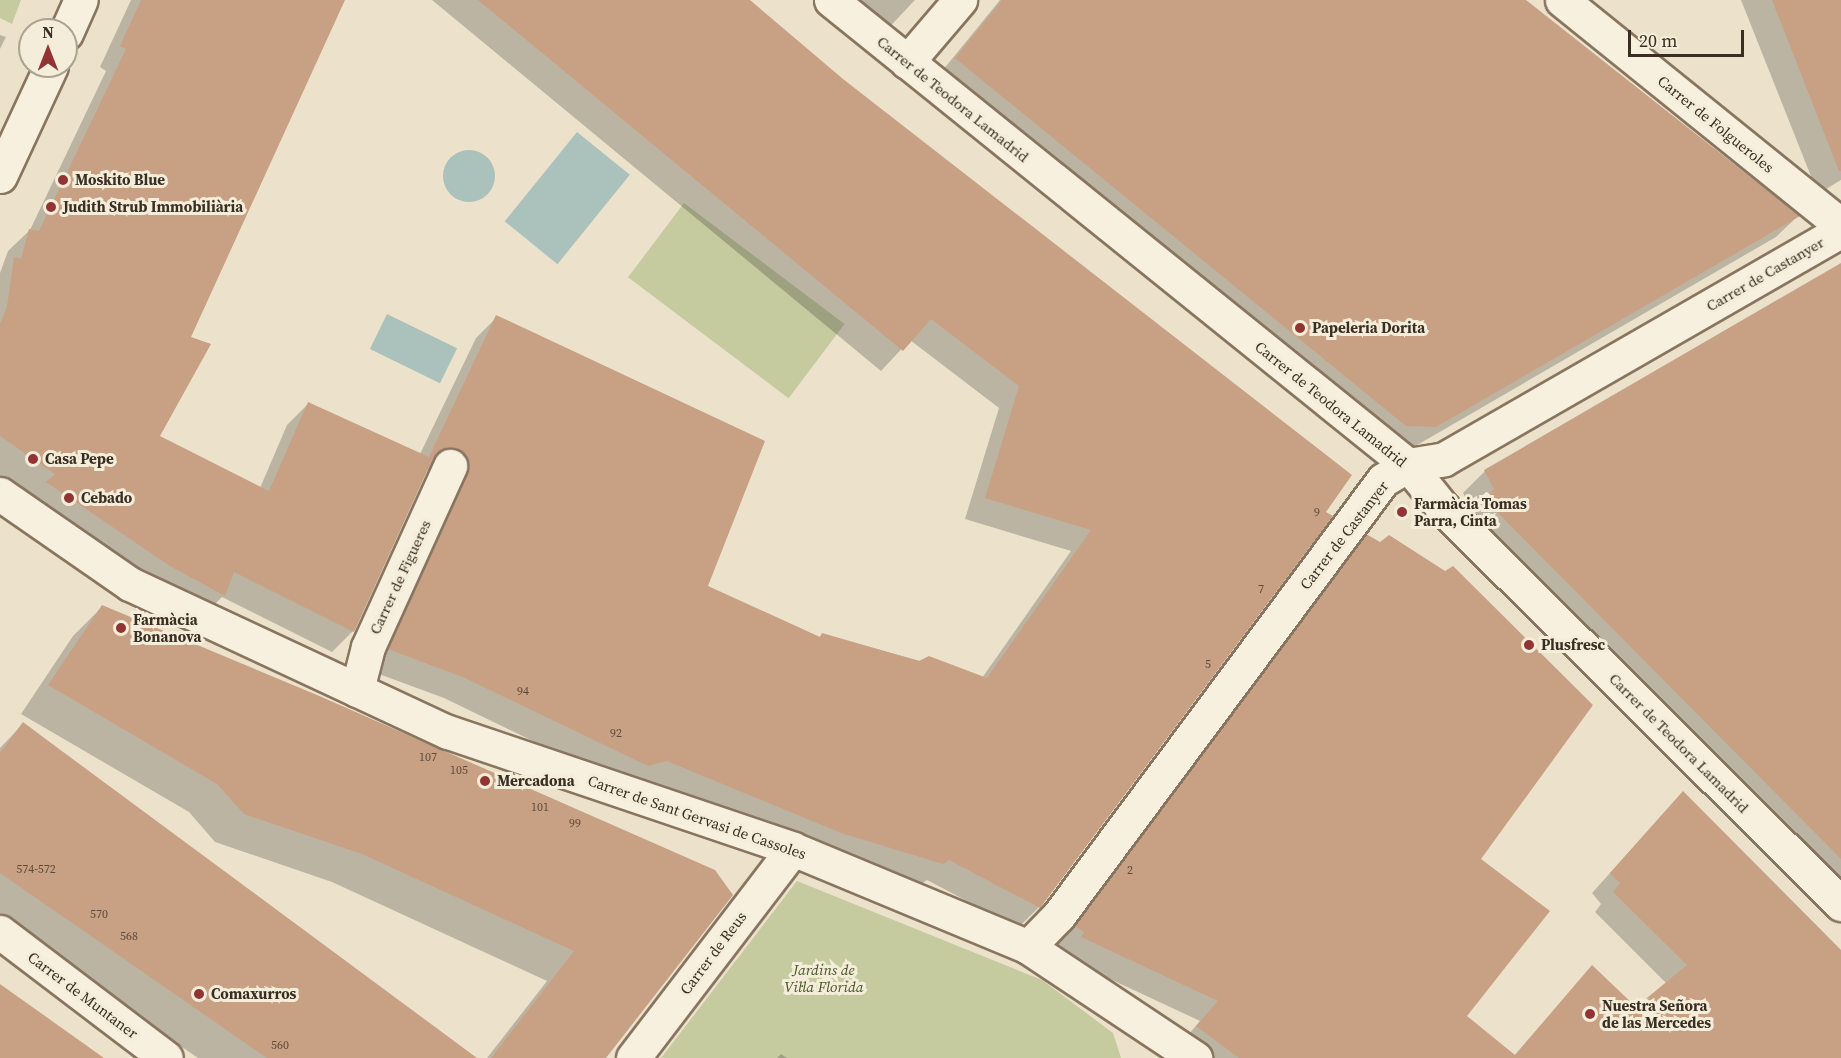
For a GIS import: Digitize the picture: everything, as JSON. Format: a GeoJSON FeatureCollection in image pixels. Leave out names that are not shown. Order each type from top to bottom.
{"type":"FeatureCollection","features":[{"type":"Feature","properties":{"kind":"street"},"geometry":{"type":"LineString","coordinates":[[73,18],[81,0]]}},
{"type":"Feature","properties":{"kind":"street","name":"Carrer de Teodora Lamadrid"},"geometry":{"type":"LineString","coordinates":[[831,0],[1408,465],[1442,507],[1841,904]]}},
{"type":"Feature","properties":{"kind":"street"},"geometry":{"type":"LineString","coordinates":[[907,62],[960,0]]}},
{"type":"Feature","properties":{"kind":"street","name":"Carrer de Folgueroles"},"geometry":{"type":"LineString","coordinates":[[1562,0],[1841,225]]}},
{"type":"Feature","properties":{"kind":"street"},"geometry":{"type":"LineString","coordinates":[[0,176],[45,78]]}},
{"type":"Feature","properties":{"kind":"street","name":"Carrer de Castanyer"},"geometry":{"type":"LineString","coordinates":[[1028,947],[1059,915],[1383,480],[1408,465],[1444,459],[1841,231]]}},
{"type":"Feature","properties":{"kind":"street","name":"Carrer de Figueres"},"geometry":{"type":"LineString","coordinates":[[357,690],[368,647],[450,466]]}},
{"type":"Feature","properties":{"kind":"street","name":"Carrer de Sant Gervasi de Cassoles"},"geometry":{"type":"LineString","coordinates":[[0,494],[130,584],[448,732],[793,849],[1028,947],[1175,1052]]}},
{"type":"Feature","properties":{"kind":"street","name":"Carrer de Reus"},"geometry":{"type":"LineString","coordinates":[[633,1058],[793,849]]}},
{"type":"Feature","properties":{"kind":"street","name":"Carrer de Muntaner"},"geometry":{"type":"LineString","coordinates":[[0,932],[166,1058]]}},
{"type":"Feature","properties":{"kind":"green space"},"geometry":{"type":"Polygon","coordinates":[[[0,0],[21,0],[12,24],[0,18],[0,0]]]}},
{"type":"Feature","properties":{"kind":"green space"},"geometry":{"type":"Polygon","coordinates":[[[684,203],[845,324],[789,398],[628,277],[684,203]]]}},
{"type":"Feature","properties":{"kind":"green space","name":"Jardins de Vil·la Florida"},"geometry":{"type":"Polygon","coordinates":[[[797,881],[1042,980],[1113,1033],[1121,1058],[661,1058],[797,881]]]}},
{"type":"Feature","properties":{"kind":"water"},"geometry":{"type":"Polygon","coordinates":[[[577,132],[630,175],[557,264],[505,221],[577,132]]]}},
{"type":"Feature","properties":{"kind":"water"},"geometry":{"type":"Polygon","coordinates":[[[464,150],[474,150],[484,154],[491,161],[495,176],[491,191],[484,198],[474,202],[464,202],[454,198],[447,191],[443,181],[443,171],[447,161],[454,154],[464,150]]]}},
{"type":"Feature","properties":{"kind":"water"},"geometry":{"type":"Polygon","coordinates":[[[387,314],[457,348],[440,383],[370,349],[387,314]]]}},
{"type":"Feature","properties":{"kind":"building"},"geometry":{"type":"Polygon","coordinates":[[[141,0],[345,0],[191,337],[211,344],[160,436],[269,491],[308,402],[429,457],[496,315],[765,441],[708,586],[820,637],[822,633],[919,661],[929,656],[987,678],[1091,530],[985,498],[1019,386],[931,319],[903,351],[478,0],[750,0],[843,79],[1352,475],[1326,512],[1333,516],[1040,908],[949,860],[943,864],[841,833],[667,761],[648,766],[465,678],[388,649],[467,474],[469,464],[458,449],[448,447],[433,458],[354,632],[234,572],[225,596],[170,566],[46,482],[55,474],[0,436],[0,324],[7,307],[14,257],[21,259],[29,229],[39,231],[126,49],[120,46],[141,0]]]}},
{"type":"Feature","properties":{"kind":"building"},"geometry":{"type":"Polygon","coordinates":[[[1002,0],[1526,0],[1800,216],[1436,427],[1406,426],[955,58],[1002,0]]]}},
{"type":"Feature","properties":{"kind":"building"},"geometry":{"type":"Polygon","coordinates":[[[1772,0],[1841,0],[1841,171],[1839,171],[1772,0]]]}},
{"type":"Feature","properties":{"kind":"building"},"geometry":{"type":"Polygon","coordinates":[[[1841,263],[1841,859],[1484,499],[1494,489],[1484,470],[1841,263]]]}},
{"type":"Feature","properties":{"kind":"building"},"geometry":{"type":"Polygon","coordinates":[[[1366,534],[1380,542],[1389,535],[1445,571],[1453,566],[1593,705],[1481,859],[1550,911],[1467,1016],[1515,1055],[1592,965],[1636,1007],[1687,965],[1613,892],[1620,883],[1610,873],[1683,791],[1841,950],[1841,1058],[1239,1058],[1196,1026],[1218,1001],[1081,937],[1084,932],[1074,926],[1366,534]]]}},
{"type":"Feature","properties":{"kind":"building"},"geometry":{"type":"Polygon","coordinates":[[[102,605],[317,695],[715,870],[733,895],[606,1058],[491,1058],[574,951],[362,854],[244,814],[217,784],[48,685],[102,605]]]}},
{"type":"Feature","properties":{"kind":"building"},"geometry":{"type":"Polygon","coordinates":[[[23,722],[477,1058],[267,1058],[0,873],[0,753],[23,722]]]}},
{"type":"Feature","properties":{"kind":"building"},"geometry":{"type":"Polygon","coordinates":[[[0,984],[104,1058],[0,1058],[0,984]]]}},
{"type":"Feature","properties":{"kind":"place","name":"Moskito Blue"},"geometry":{"type":"Point","coordinates":[63,180]}},
{"type":"Feature","properties":{"kind":"place","name":"Judith Strub Immobiliària"},"geometry":{"type":"Point","coordinates":[51,207]}},
{"type":"Feature","properties":{"kind":"place","name":"Papeleria Dorita"},"geometry":{"type":"Point","coordinates":[1300,328]}},
{"type":"Feature","properties":{"kind":"place","name":"Casa Pepe"},"geometry":{"type":"Point","coordinates":[33,459]}},
{"type":"Feature","properties":{"kind":"place","name":"Cebado"},"geometry":{"type":"Point","coordinates":[69,498]}},
{"type":"Feature","properties":{"kind":"place","name":"Farmàcia Tomas Parra, Cinta"},"geometry":{"type":"Point","coordinates":[1402,512]}},
{"type":"Feature","properties":{"kind":"place","name":"Farmàcia Bonanova"},"geometry":{"type":"Point","coordinates":[121,628]}},
{"type":"Feature","properties":{"kind":"place","name":"Plusfresc"},"geometry":{"type":"Point","coordinates":[1529,645]}},
{"type":"Feature","properties":{"kind":"place","name":"Mercadona"},"geometry":{"type":"Point","coordinates":[485,781]}},
{"type":"Feature","properties":{"kind":"place","name":"Comaxurros"},"geometry":{"type":"Point","coordinates":[199,994]}},
{"type":"Feature","properties":{"kind":"place","name":"Nuestra Señora de las Mercedes"},"geometry":{"type":"Point","coordinates":[1590,1014]}}]}
